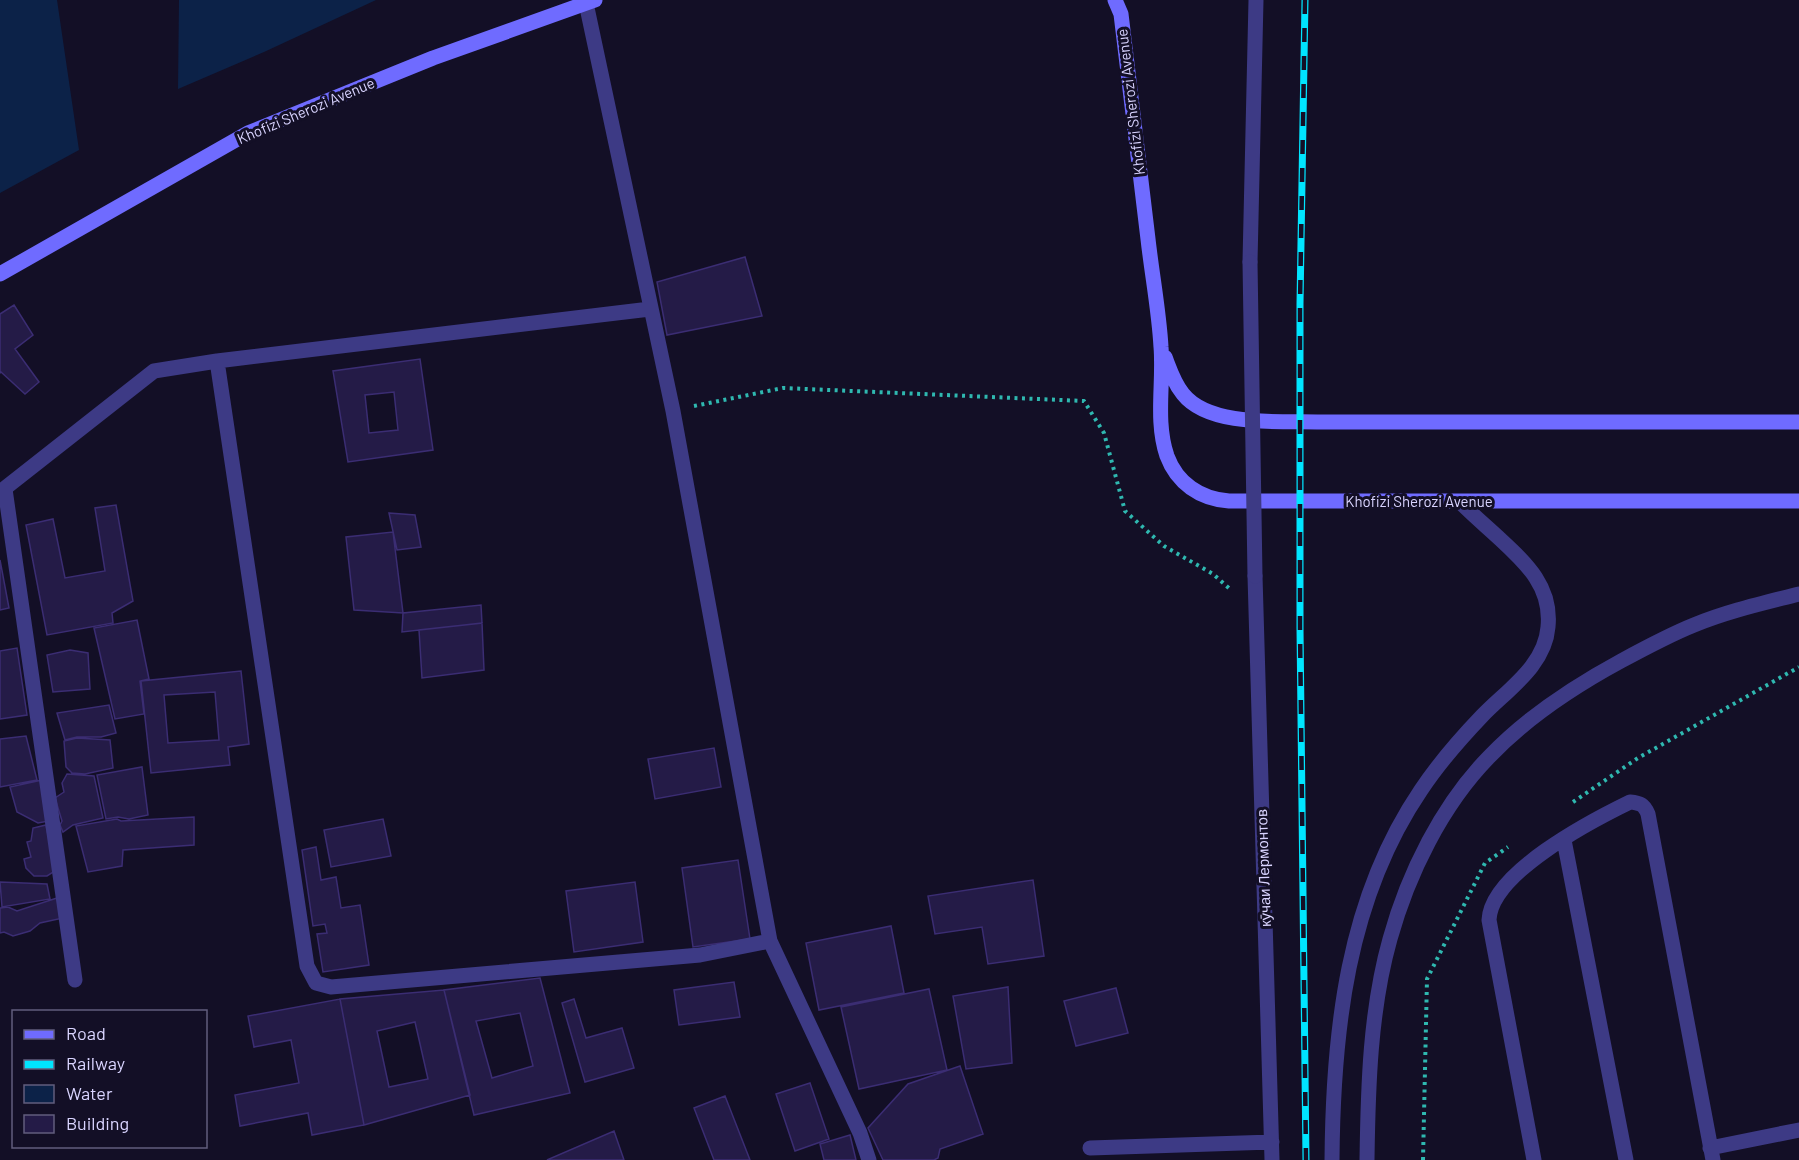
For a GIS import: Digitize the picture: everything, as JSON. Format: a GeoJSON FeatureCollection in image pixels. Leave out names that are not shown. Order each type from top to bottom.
{"type":"FeatureCollection","features":[{"type":"Feature","properties":{"kind":"main road","name":"Khofizi Sherozi Avenue"},"geometry":{"type":"LineString","coordinates":[[1115,0],[1121,14],[1161,348],[1163,443],[1175,471],[1184,482],[1205,497],[1229,501],[1799,501]]}},
{"type":"Feature","properties":{"kind":"main road","name":"Khofizi Sherozi Avenue"},"geometry":{"type":"LineString","coordinates":[[0,274],[248,133],[433,58],[591,2]]}},
{"type":"Feature","properties":{"kind":"main road","name":"Khofizi Sherozi Avenue"},"geometry":{"type":"LineString","coordinates":[[1161,348],[1175,383],[1184,396],[1195,405],[1212,413],[1246,419],[1317,422],[1799,422]]}},
{"type":"Feature","properties":{"kind":"street","name":"кӯчаи Лермонтов"},"geometry":{"type":"LineString","coordinates":[[1256,0],[1250,262],[1255,576],[1272,1160]]}},
{"type":"Feature","properties":{"kind":"street"},"geometry":{"type":"LineString","coordinates":[[591,2],[650,309],[673,411],[770,941],[860,1133],[869,1160]]}},
{"type":"Feature","properties":{"kind":"street"},"geometry":{"type":"LineString","coordinates":[[75,980],[3,491],[154,371],[217,361],[650,309]]}},
{"type":"Feature","properties":{"kind":"street"},"geometry":{"type":"LineString","coordinates":[[217,361],[307,966],[316,983],[331,987],[700,955],[770,941]]}},
{"type":"Feature","properties":{"kind":"street"},"geometry":{"type":"LineString","coordinates":[[1332,1160],[1335,1084],[1343,999],[1356,932],[1373,882],[1394,836],[1422,789],[1464,735],[1532,666],[1540,652],[1548,628],[1547,600],[1537,576],[1516,553],[1460,502]]}},
{"type":"Feature","properties":{"kind":"street"},"geometry":{"type":"LineString","coordinates":[[1367,1160],[1374,1030],[1390,939],[1404,897],[1420,862],[1444,817],[1472,776],[1525,723],[1604,670],[1693,625],[1724,614],[1799,594]]}},
{"type":"Feature","properties":{"kind":"street"},"geometry":{"type":"LineString","coordinates":[[1534,1160],[1489,920],[1490,911],[1493,902],[1510,880],[1540,856],[1630,802],[1640,803],[1646,807],[1712,1154],[1791,1132],[1799,1140]]}},
{"type":"Feature","properties":{"kind":"street"},"geometry":{"type":"LineString","coordinates":[[1564,840],[1626,1160]]}},
{"type":"Feature","properties":{"kind":"street"},"geometry":{"type":"LineString","coordinates":[[1090,1148],[1272,1142]]}},
{"type":"Feature","properties":{"kind":"path"},"geometry":{"type":"LineString","coordinates":[[673,411],[783,388],[1084,400],[1104,434],[1125,511],[1164,546],[1213,574],[1257,613]]}},
{"type":"Feature","properties":{"kind":"water"},"geometry":{"type":"Polygon","coordinates":[[[0,0],[57,0],[79,150],[0,193],[0,0]]]}},
{"type":"Feature","properties":{"kind":"water"},"geometry":{"type":"Polygon","coordinates":[[[179,0],[376,0],[178,89],[179,0]]]}},
{"type":"Feature","properties":{"kind":"building"},"geometry":{"type":"Polygon","coordinates":[[[745,257],[762,316],[667,335],[657,282],[745,257]]]}},
{"type":"Feature","properties":{"kind":"building"},"geometry":{"type":"Polygon","coordinates":[[[14,305],[33,335],[15,349],[39,382],[25,394],[0,373],[0,314],[14,305]]]}},
{"type":"Feature","properties":{"kind":"building"},"geometry":{"type":"Polygon","coordinates":[[[420,359],[433,450],[348,462],[333,371],[420,359]],[[394,392],[365,395],[369,433],[398,430],[394,392]]]}},
{"type":"Feature","properties":{"kind":"building"},"geometry":{"type":"Polygon","coordinates":[[[116,505],[133,601],[112,613],[113,623],[47,635],[26,525],[53,519],[65,578],[105,571],[95,508],[116,505]]]}},
{"type":"Feature","properties":{"kind":"building"},"geometry":{"type":"Polygon","coordinates":[[[389,513],[415,515],[421,547],[397,550],[389,513]]]}},
{"type":"Feature","properties":{"kind":"building"},"geometry":{"type":"Polygon","coordinates":[[[393,532],[403,613],[354,610],[346,537],[393,532]]]}},
{"type":"Feature","properties":{"kind":"building"},"geometry":{"type":"Polygon","coordinates":[[[0,560],[9,608],[0,610],[0,560]]]}},
{"type":"Feature","properties":{"kind":"building"},"geometry":{"type":"Polygon","coordinates":[[[481,605],[482,623],[402,632],[403,613],[481,605]]]}},
{"type":"Feature","properties":{"kind":"building"},"geometry":{"type":"Polygon","coordinates":[[[137,620],[149,679],[140,681],[144,714],[115,719],[94,628],[137,620]]]}},
{"type":"Feature","properties":{"kind":"building"},"geometry":{"type":"Polygon","coordinates":[[[482,623],[484,670],[422,678],[419,630],[482,623]]]}},
{"type":"Feature","properties":{"kind":"building"},"geometry":{"type":"Polygon","coordinates":[[[17,648],[27,715],[0,719],[0,651],[17,648]]]}},
{"type":"Feature","properties":{"kind":"building"},"geometry":{"type":"Polygon","coordinates":[[[70,650],[88,653],[90,689],[53,692],[47,655],[70,650]]]}},
{"type":"Feature","properties":{"kind":"building"},"geometry":{"type":"Polygon","coordinates":[[[241,671],[249,744],[228,747],[230,765],[151,773],[141,681],[241,671]],[[215,692],[164,695],[168,743],[219,740],[215,692]]]}},
{"type":"Feature","properties":{"kind":"building"},"geometry":{"type":"Polygon","coordinates":[[[109,705],[116,733],[101,737],[77,737],[65,740],[57,713],[109,705]]]}},
{"type":"Feature","properties":{"kind":"building"},"geometry":{"type":"Polygon","coordinates":[[[26,736],[37,780],[0,787],[0,739],[26,736]]]}},
{"type":"Feature","properties":{"kind":"building"},"geometry":{"type":"Polygon","coordinates":[[[77,738],[110,740],[113,768],[85,774],[72,773],[66,767],[64,741],[77,738]]]}},
{"type":"Feature","properties":{"kind":"building"},"geometry":{"type":"Polygon","coordinates":[[[714,748],[721,787],[655,799],[648,759],[714,748]]]}},
{"type":"Feature","properties":{"kind":"building"},"geometry":{"type":"Polygon","coordinates":[[[142,767],[148,815],[129,819],[118,817],[106,819],[97,775],[142,767]]]}},
{"type":"Feature","properties":{"kind":"building"},"geometry":{"type":"Polygon","coordinates":[[[67,774],[94,776],[103,818],[73,825],[63,832],[55,798],[64,792],[62,783],[67,774]]]}},
{"type":"Feature","properties":{"kind":"building"},"geometry":{"type":"Polygon","coordinates":[[[42,780],[49,821],[38,823],[17,812],[10,787],[42,780]]]}},
{"type":"Feature","properties":{"kind":"building"},"geometry":{"type":"Polygon","coordinates":[[[194,817],[194,845],[123,850],[122,866],[88,872],[76,826],[117,819],[121,821],[194,817]]]}},
{"type":"Feature","properties":{"kind":"building"},"geometry":{"type":"Polygon","coordinates":[[[383,819],[391,856],[331,867],[324,830],[383,819]]]}},
{"type":"Feature","properties":{"kind":"building"},"geometry":{"type":"Polygon","coordinates":[[[46,825],[55,871],[47,876],[34,876],[26,868],[24,859],[31,857],[27,842],[31,841],[33,828],[46,825]]]}},
{"type":"Feature","properties":{"kind":"building"},"geometry":{"type":"Polygon","coordinates":[[[316,847],[321,880],[336,877],[341,908],[360,905],[369,965],[323,972],[317,934],[327,933],[325,924],[313,926],[302,850],[316,847]]]}},
{"type":"Feature","properties":{"kind":"building"},"geometry":{"type":"Polygon","coordinates":[[[738,860],[750,939],[693,947],[682,868],[738,860]]]}},
{"type":"Feature","properties":{"kind":"building"},"geometry":{"type":"Polygon","coordinates":[[[1033,880],[1044,956],[988,964],[982,927],[935,934],[928,896],[1033,880]]]}},
{"type":"Feature","properties":{"kind":"building"},"geometry":{"type":"Polygon","coordinates":[[[0,882],[47,884],[50,899],[2,907],[0,882]]]}},
{"type":"Feature","properties":{"kind":"building"},"geometry":{"type":"Polygon","coordinates":[[[635,882],[643,942],[574,952],[566,891],[635,882]]]}},
{"type":"Feature","properties":{"kind":"building"},"geometry":{"type":"Polygon","coordinates":[[[57,898],[63,918],[40,923],[30,931],[13,936],[4,932],[0,933],[0,908],[8,907],[17,911],[57,898]]]}},
{"type":"Feature","properties":{"kind":"building"},"geometry":{"type":"Polygon","coordinates":[[[891,926],[904,993],[819,1010],[806,943],[891,926]]]}},
{"type":"Feature","properties":{"kind":"building"},"geometry":{"type":"Polygon","coordinates":[[[540,978],[570,1093],[474,1115],[444,990],[540,978]],[[520,1013],[476,1021],[492,1078],[533,1066],[520,1013]]]}},
{"type":"Feature","properties":{"kind":"building"},"geometry":{"type":"Polygon","coordinates":[[[734,982],[740,1017],[679,1025],[674,990],[734,982]]]}},
{"type":"Feature","properties":{"kind":"building"},"geometry":{"type":"Polygon","coordinates":[[[1008,987],[1012,1063],[966,1069],[953,996],[1008,987]]]}},
{"type":"Feature","properties":{"kind":"building"},"geometry":{"type":"Polygon","coordinates":[[[1116,988],[1128,1033],[1076,1046],[1064,1001],[1116,988]]]}},
{"type":"Feature","properties":{"kind":"building"},"geometry":{"type":"Polygon","coordinates":[[[929,989],[947,1070],[859,1089],[841,1007],[929,989]]]}},
{"type":"Feature","properties":{"kind":"building"},"geometry":{"type":"Polygon","coordinates":[[[444,990],[470,1095],[364,1125],[340,999],[444,990]],[[415,1022],[377,1031],[389,1087],[428,1079],[415,1022]]]}},
{"type":"Feature","properties":{"kind":"building"},"geometry":{"type":"Polygon","coordinates":[[[340,999],[364,1125],[312,1135],[308,1113],[240,1126],[235,1095],[299,1083],[291,1040],[254,1047],[248,1016],[340,999]]]}},
{"type":"Feature","properties":{"kind":"building"},"geometry":{"type":"Polygon","coordinates":[[[574,999],[586,1038],[622,1028],[634,1068],[585,1082],[562,1003],[574,999]]]}},
{"type":"Feature","properties":{"kind":"building"},"geometry":{"type":"Polygon","coordinates":[[[960,1066],[983,1134],[940,1149],[938,1158],[934,1160],[883,1160],[868,1128],[908,1084],[960,1066]]]}},
{"type":"Feature","properties":{"kind":"building"},"geometry":{"type":"Polygon","coordinates":[[[810,1083],[829,1139],[795,1151],[776,1094],[810,1083]]]}},
{"type":"Feature","properties":{"kind":"building"},"geometry":{"type":"Polygon","coordinates":[[[725,1096],[750,1160],[714,1160],[694,1108],[725,1096]]]}},
{"type":"Feature","properties":{"kind":"building"},"geometry":{"type":"Polygon","coordinates":[[[614,1131],[624,1160],[547,1160],[614,1131]]]}},
{"type":"Feature","properties":{"kind":"building"},"geometry":{"type":"Polygon","coordinates":[[[850,1135],[856,1160],[824,1160],[820,1144],[850,1135]]]}},
{"type":"Feature","properties":{"kind":"railway"},"geometry":{"type":"LineString","coordinates":[[1305,0],[1300,304],[1300,628],[1306,1160]]}}]}
